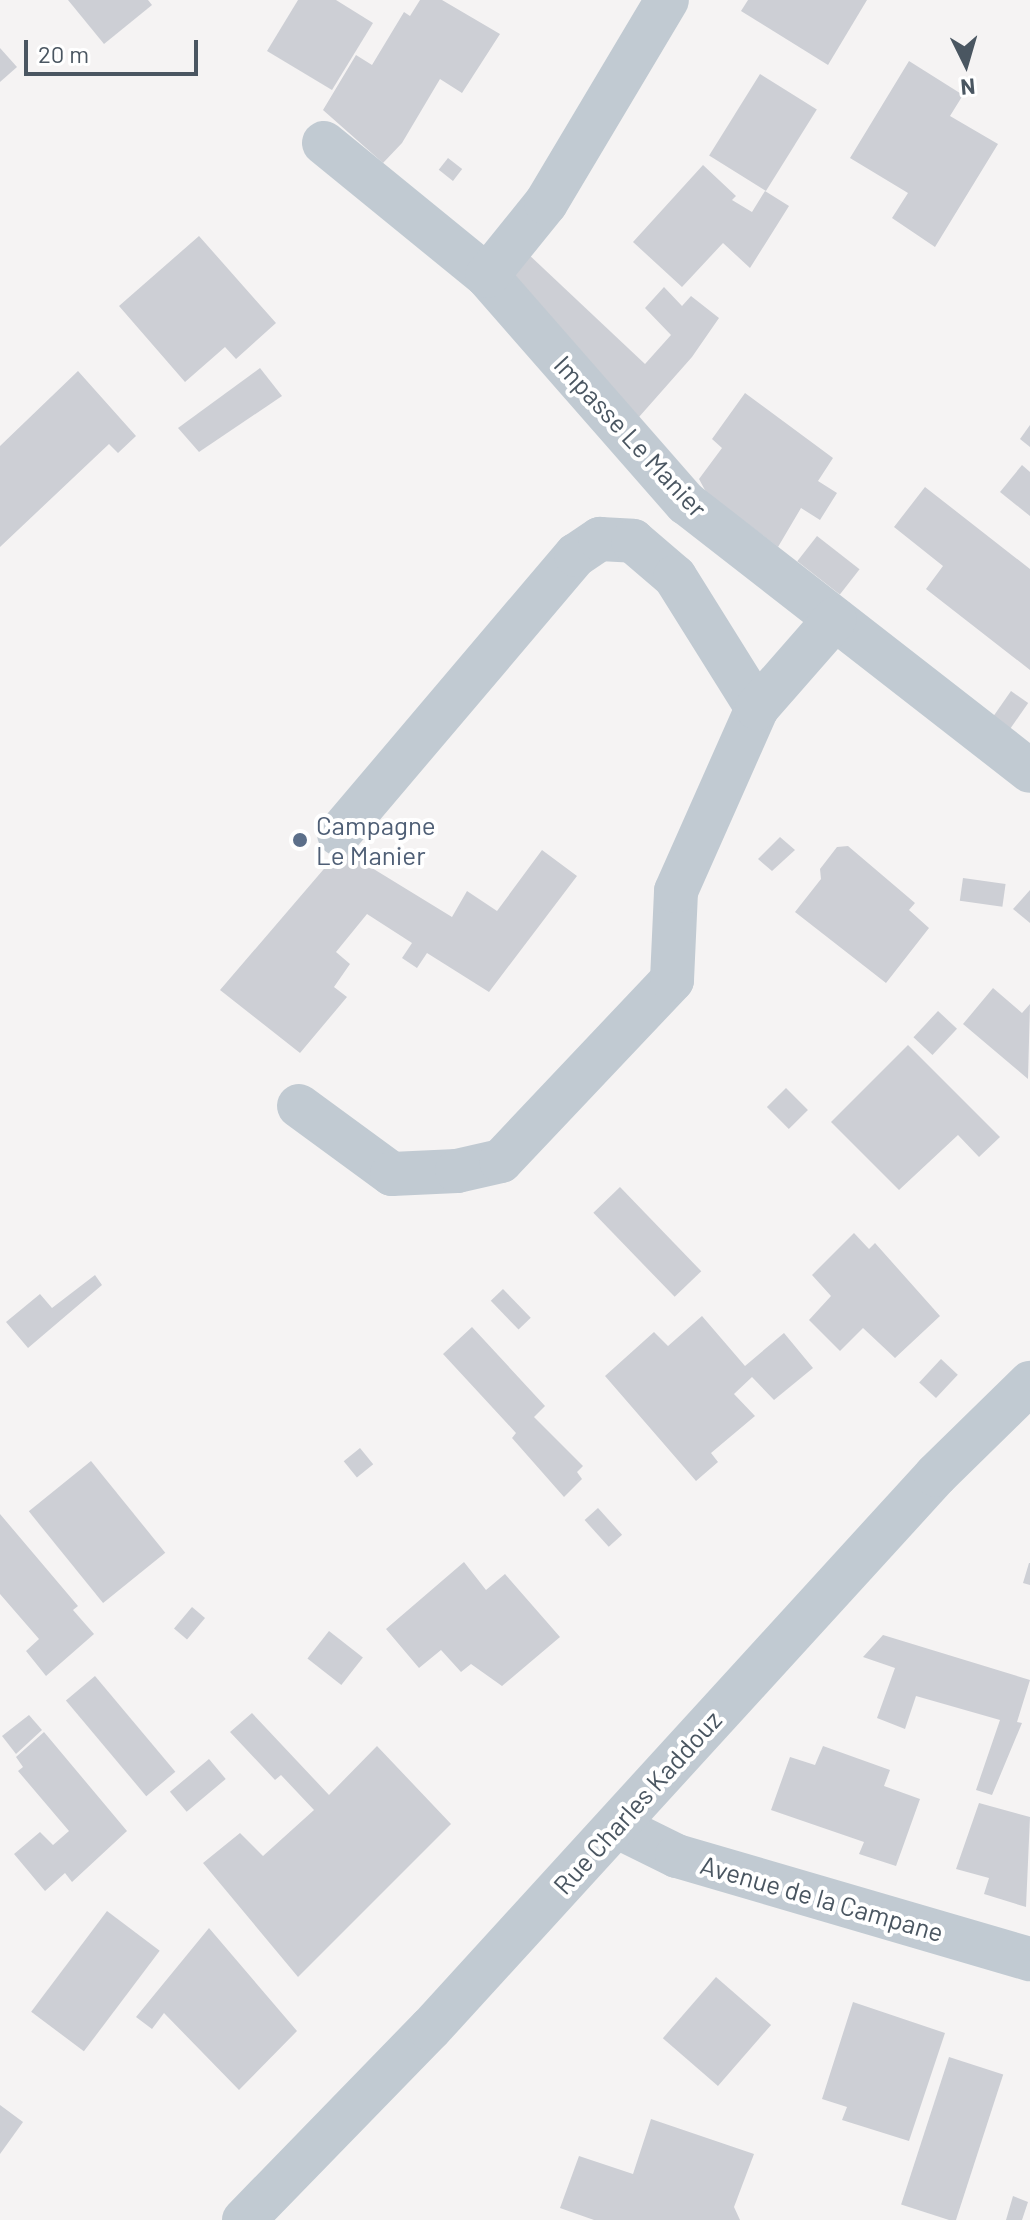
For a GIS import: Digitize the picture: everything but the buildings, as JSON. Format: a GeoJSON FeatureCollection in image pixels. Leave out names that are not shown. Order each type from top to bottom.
{"type":"FeatureCollection","features":[{"type":"Feature","properties":{"kind":"street"},"geometry":{"type":"LineString","coordinates":[[487,276],[546,203],[667,0]]}},
{"type":"Feature","properties":{"kind":"street","name":"Impasse Le Manier"},"geometry":{"type":"LineString","coordinates":[[324,143],[487,276],[686,503],[1030,771]]}},
{"type":"Feature","properties":{"kind":"street"},"geometry":{"type":"LineString","coordinates":[[339,834],[576,555],[600,539],[633,541],[675,577],[757,708]]}},
{"type":"Feature","properties":{"kind":"street"},"geometry":{"type":"LineString","coordinates":[[299,1106],[392,1174],[457,1171],[501,1161],[672,980],[676,891],[757,708],[835,619]]}},
{"type":"Feature","properties":{"kind":"street","name":"Rue Charles Kaddouz"},"geometry":{"type":"LineString","coordinates":[[244,2220],[618,1827],[936,1475],[1030,1383]]}},
{"type":"Feature","properties":{"kind":"street","name":"Avenue de la Campane"},"geometry":{"type":"LineString","coordinates":[[618,1827],[677,1856],[1030,1959]]}},
{"type":"Feature","properties":{"kind":"place","name":"Campagne Le Manier"},"geometry":{"type":"Point","coordinates":[300,840]}}]}
